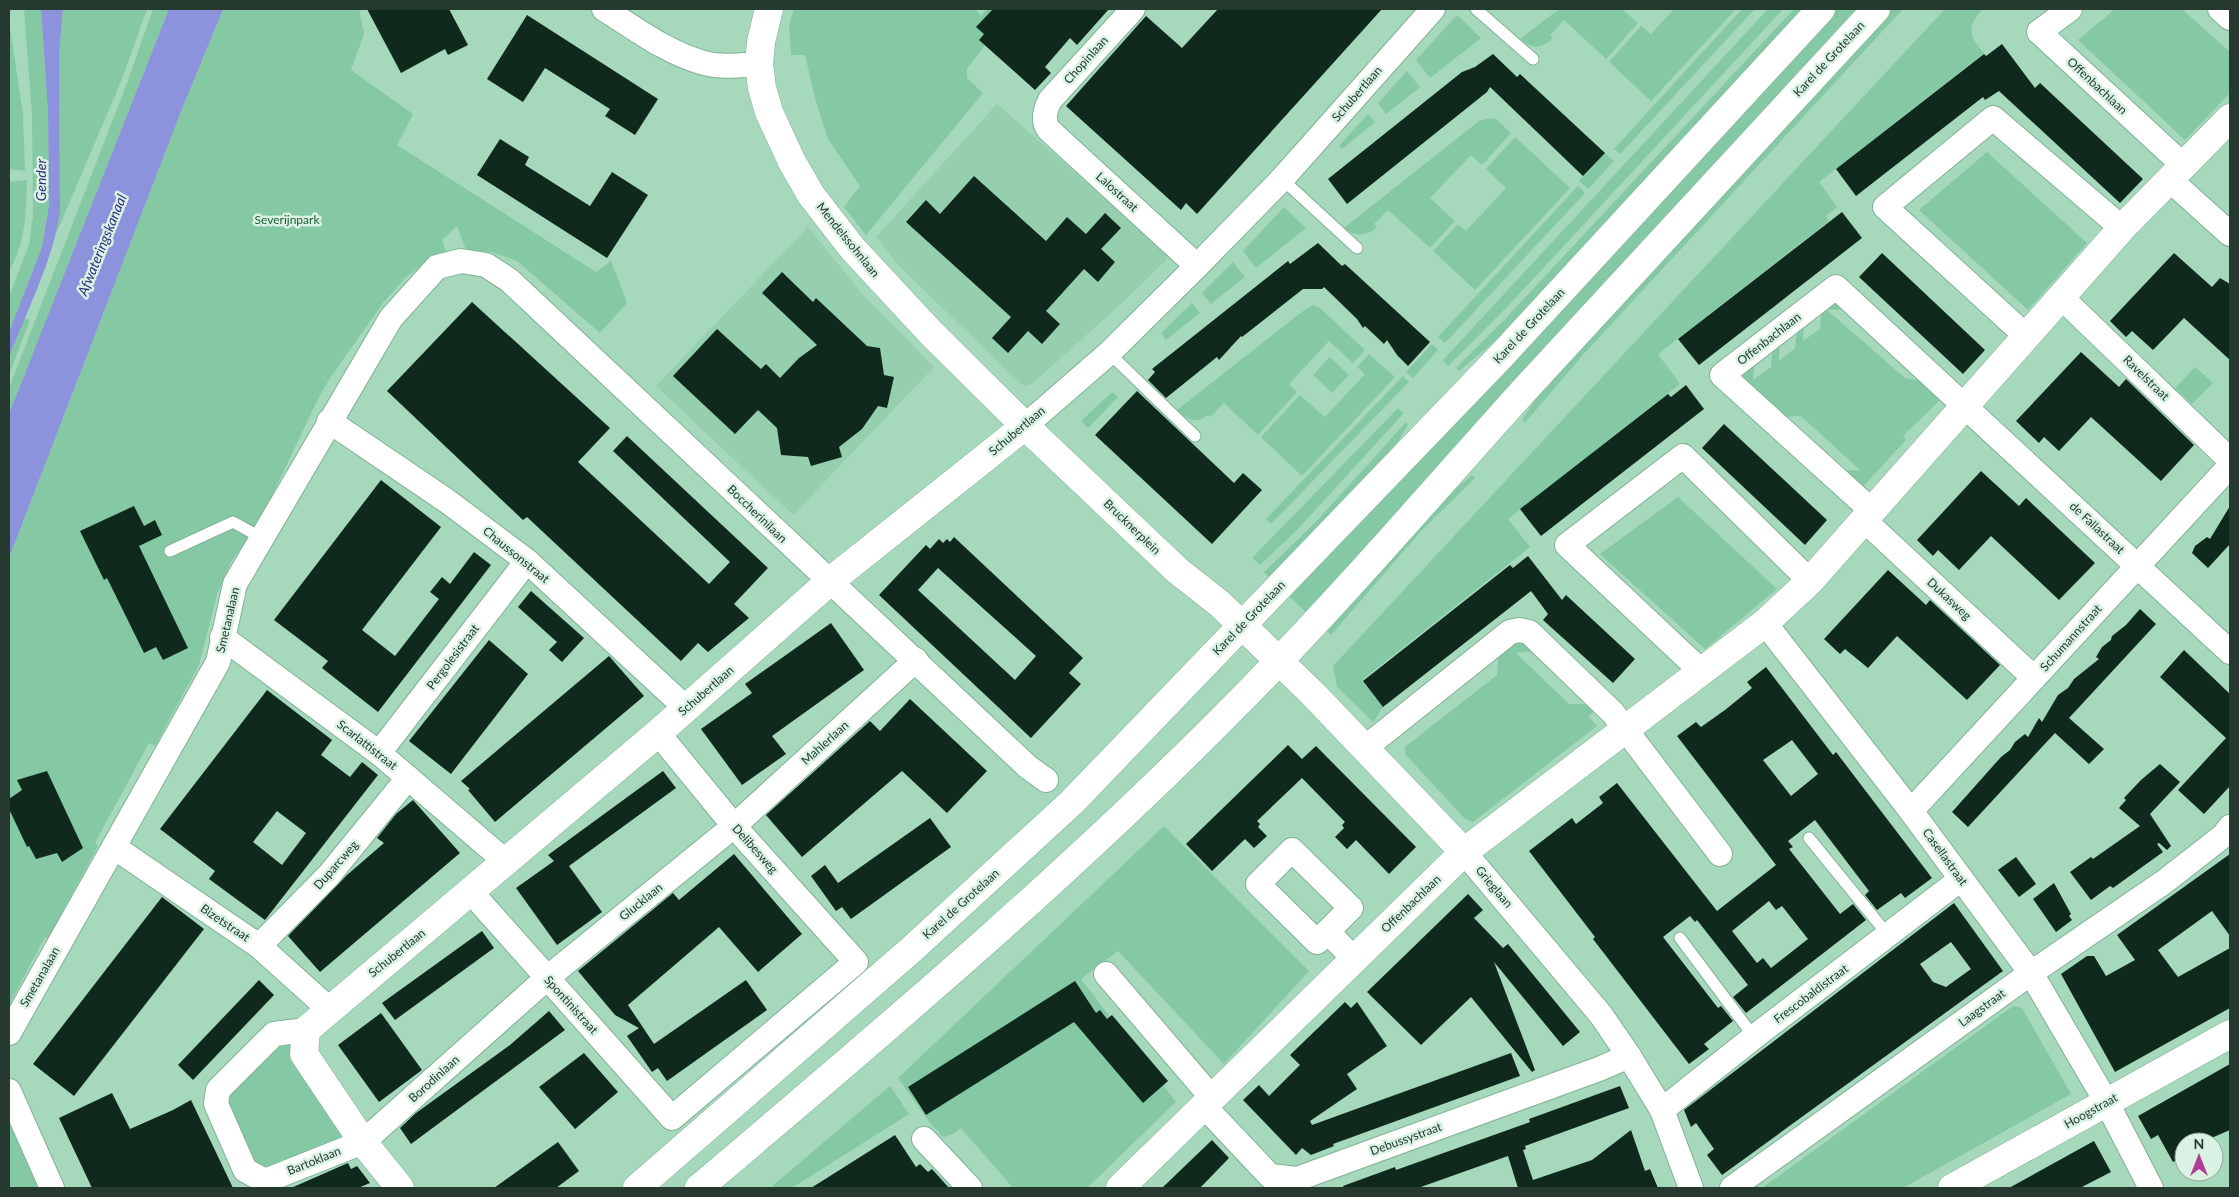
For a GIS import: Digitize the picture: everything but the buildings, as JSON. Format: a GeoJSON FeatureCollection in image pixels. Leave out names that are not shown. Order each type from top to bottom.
{"type":"FeatureCollection","features":[{"type":"Feature","properties":{"kind":"street"},"geometry":{"type":"LineString","coordinates":[[604,9],[663,47],[704,63],[731,66],[758,64]]}},
{"type":"Feature","properties":{"kind":"street","name":"Mendelssohnlaan"},"geometry":{"type":"LineString","coordinates":[[769,9],[758,64],[762,88],[769,112],[792,162],[816,202],[853,249],[891,292],[1025,426]]}},
{"type":"Feature","properties":{"kind":"street","name":"Chopinlaan"},"geometry":{"type":"LineString","coordinates":[[1045,114],[1050,100],[1133,9]]}},
{"type":"Feature","properties":{"kind":"street","name":"Karel de Grotelaan"},"geometry":{"type":"LineString","coordinates":[[637,1188],[912,948],[1072,802],[1502,356],[1821,9]]}},
{"type":"Feature","properties":{"kind":"street","name":"Karel de Grotelaan"},"geometry":{"type":"LineString","coordinates":[[699,1188],[944,980],[1159,782],[1279,661],[1542,370],[1876,9]]}},
{"type":"Feature","properties":{"kind":"street","name":"Offenbachlaan"},"geometry":{"type":"LineString","coordinates":[[2070,9],[2039,32],[2177,172]]}},
{"type":"Feature","properties":{"kind":"street"},"geometry":{"type":"LineString","coordinates":[[2220,9],[2230,18]]}},
{"type":"Feature","properties":{"kind":"street","name":"Schubertlaan"},"geometry":{"type":"LineString","coordinates":[[306,1030],[329,1008],[471,892],[505,861],[658,733],[829,582],[1025,426],[1109,353],[1198,266],[1282,179],[1428,10]]}},
{"type":"Feature","properties":{"kind":"street","name":"Lalostraat"},"geometry":{"type":"LineString","coordinates":[[1045,114],[1045,122],[1049,130],[1198,266]]}},
{"type":"Feature","properties":{"kind":"street"},"geometry":{"type":"LineString","coordinates":[[2026,336],[1885,207],[1993,118],[2122,228]]}},
{"type":"Feature","properties":{"kind":"street","name":"Offenbachlaan"},"geometry":{"type":"LineString","coordinates":[[1120,1188],[1464,852],[1765,623],[1810,581],[2122,228],[2230,118]]}},
{"type":"Feature","properties":{"kind":"street"},"geometry":{"type":"LineString","coordinates":[[2177,172],[2230,234]]}},
{"type":"Feature","properties":{"kind":"street","name":"Smetanalaan"},"geometry":{"type":"LineString","coordinates":[[9,1032],[218,662],[235,584],[329,421],[391,318],[437,267],[461,261]]}},
{"type":"Feature","properties":{"kind":"street","name":"Boccherinilaan"},"geometry":{"type":"LineString","coordinates":[[461,261],[486,264],[509,280],[829,582],[916,660],[1028,767],[1046,780]]}},
{"type":"Feature","properties":{"kind":"street","name":"Offenbachlaan"},"geometry":{"type":"LineString","coordinates":[[1867,515],[1722,374],[1836,287],[1965,405]]}},
{"type":"Feature","properties":{"kind":"street","name":"Ravelstraat"},"geometry":{"type":"LineString","coordinates":[[2061,297],[2230,460]]}},
{"type":"Feature","properties":{"kind":"street","name":"de Fallastraat"},"geometry":{"type":"LineString","coordinates":[[1965,405],[2230,652]]}},
{"type":"Feature","properties":{"kind":"street","name":"Chaussonstraat"},"geometry":{"type":"LineString","coordinates":[[329,421],[447,501],[527,560],[686,708]]}},
{"type":"Feature","properties":{"kind":"street","name":"Brucknerplein"},"geometry":{"type":"LineString","coordinates":[[1025,426],[1178,571],[1206,591],[1242,625]]}},
{"type":"Feature","properties":{"kind":"street"},"geometry":{"type":"LineString","coordinates":[[1701,671],[1567,545],[1682,456],[1810,581]]}},
{"type":"Feature","properties":{"kind":"street","name":"Schumannstraat"},"geometry":{"type":"LineString","coordinates":[[1911,811],[2230,466]]}},
{"type":"Feature","properties":{"kind":"street","name":"Dukasweg"},"geometry":{"type":"LineString","coordinates":[[1867,515],[2034,678]]}},
{"type":"Feature","properties":{"kind":"street","name":"Pergolesistraat"},"geometry":{"type":"LineString","coordinates":[[379,754],[527,560]]}},
{"type":"Feature","properties":{"kind":"street","name":"Casellastraat"},"geometry":{"type":"LineString","coordinates":[[1765,623],[1911,811],[2030,974],[2107,1103],[2151,1188]]}},
{"type":"Feature","properties":{"kind":"street","name":"Grieglaan"},"geometry":{"type":"LineString","coordinates":[[1242,625],[1366,747],[1464,852],[1600,1015],[1629,1056],[1662,1110],[1691,1188]]}},
{"type":"Feature","properties":{"kind":"street"},"geometry":{"type":"LineString","coordinates":[[1366,747],[1510,632],[1519,630],[1528,632],[1613,713],[1720,854]]}},
{"type":"Feature","properties":{"kind":"street","name":"Scarlattistraat"},"geometry":{"type":"LineString","coordinates":[[222,637],[379,754],[505,861]]}},
{"type":"Feature","properties":{"kind":"street","name":"Mahlerlaan"},"geometry":{"type":"LineString","coordinates":[[734,826],[916,660]]}},
{"type":"Feature","properties":{"kind":"street","name":"Delibesweg"},"geometry":{"type":"LineString","coordinates":[[658,733],[734,826],[856,962],[672,1118]]}},
{"type":"Feature","properties":{"kind":"street","name":"Duparcweg"},"geometry":{"type":"LineString","coordinates":[[259,946],[329,875],[408,778]]}},
{"type":"Feature","properties":{"kind":"street","name":"Glucklaan"},"geometry":{"type":"LineString","coordinates":[[547,978],[734,826]]}},
{"type":"Feature","properties":{"kind":"street","name":"Laagstraat"},"geometry":{"type":"LineString","coordinates":[[1732,1188],[2030,974],[2164,882],[2223,836],[2230,827]]}},
{"type":"Feature","properties":{"kind":"street","name":"Bizetstraat"},"geometry":{"type":"LineString","coordinates":[[114,847],[259,946],[329,1008]]}},
{"type":"Feature","properties":{"kind":"street","name":"Frescobaldistraat"},"geometry":{"type":"LineString","coordinates":[[1662,1110],[1754,1037],[1961,880]]}},
{"type":"Feature","properties":{"kind":"street","name":"Spontinistraat"},"geometry":{"type":"LineString","coordinates":[[471,892],[672,1118]]}},
{"type":"Feature","properties":{"kind":"street"},"geometry":{"type":"LineString","coordinates":[[1328,932],[1354,959]]}},
{"type":"Feature","properties":{"kind":"street"},"geometry":{"type":"LineString","coordinates":[[1106,974],[1209,1103]]}},
{"type":"Feature","properties":{"kind":"street","name":"Borodinlaan"},"geometry":{"type":"LineString","coordinates":[[364,1142],[547,978]]}},
{"type":"Feature","properties":{"kind":"street"},"geometry":{"type":"LineString","coordinates":[[306,1030],[304,1054],[364,1142],[400,1188]]}},
{"type":"Feature","properties":{"kind":"street","name":"Bartoklaan"},"geometry":{"type":"LineString","coordinates":[[306,1030],[274,1034],[218,1090],[216,1104],[246,1170],[265,1181],[364,1142]]}},
{"type":"Feature","properties":{"kind":"street","name":"Hoogstraat"},"geometry":{"type":"LineString","coordinates":[[1952,1188],[2230,1034]]}},
{"type":"Feature","properties":{"kind":"street","name":"Debussystraat"},"geometry":{"type":"LineString","coordinates":[[1209,1103],[1270,1176],[1297,1179],[1599,1069],[1629,1056]]}},
{"type":"Feature","properties":{"kind":"street"},"geometry":{"type":"LineString","coordinates":[[9,1091],[52,1188]]}},
{"type":"Feature","properties":{"kind":"street"},"geometry":{"type":"LineString","coordinates":[[924,1139],[970,1188]]}},
{"type":"Feature","properties":{"kind":"lane"},"geometry":{"type":"LineString","coordinates":[[1476,9],[1533,60]]}},
{"type":"Feature","properties":{"kind":"lane"},"geometry":{"type":"LineString","coordinates":[[1282,179],[1357,248]]}},
{"type":"Feature","properties":{"kind":"lane"},"geometry":{"type":"LineString","coordinates":[[1109,353],[1195,436]]}},
{"type":"Feature","properties":{"kind":"lane"},"geometry":{"type":"LineString","coordinates":[[170,551],[233,522],[262,538]]}},
{"type":"Feature","properties":{"kind":"lane"},"geometry":{"type":"LineString","coordinates":[[1810,838],[1888,935]]}},
{"type":"Feature","properties":{"kind":"lane"},"geometry":{"type":"LineString","coordinates":[[1680,938],[1754,1037]]}},
{"type":"Feature","properties":{"kind":"shaded area"},"geometry":{"type":"Polygon","coordinates":[[[997,104],[1166,252],[1167,256],[1166,260],[1122,303],[1033,383],[1027,386],[1021,384],[897,264],[876,237],[997,104]]]}},
{"type":"Feature","properties":{"kind":"shaded area"},"geometry":{"type":"Polygon","coordinates":[[[808,227],[864,296],[934,367],[793,515],[656,386],[808,227]]]}},
{"type":"Feature","properties":{"kind":"green space"},"geometry":{"type":"Polygon","coordinates":[[[24,9],[41,9],[48,112],[49,205],[42,247],[9,332],[9,297],[29,245],[33,216],[32,115],[24,9]]]}},
{"type":"Feature","properties":{"kind":"green space"},"geometry":{"type":"Polygon","coordinates":[[[63,9],[147,9],[122,79],[56,234],[60,213],[59,55],[63,9]]]}},
{"type":"Feature","properties":{"kind":"green space"},"geometry":{"type":"Polygon","coordinates":[[[153,9],[169,9],[9,414],[9,388],[127,83],[153,9]]]}},
{"type":"Feature","properties":{"kind":"green space","name":"Severijnpark"},"geometry":{"type":"Polygon","coordinates":[[[223,9],[359,9],[364,34],[351,70],[413,114],[397,145],[596,272],[611,261],[627,303],[600,333],[517,261],[492,252],[466,250],[457,226],[442,240],[446,252],[428,261],[406,277],[383,303],[330,378],[317,401],[260,521],[231,562],[217,595],[199,665],[155,746],[149,743],[95,843],[98,846],[48,938],[45,937],[9,1005],[9,558],[180,114],[223,9]]]}},
{"type":"Feature","properties":{"kind":"green space"},"geometry":{"type":"Polygon","coordinates":[[[794,9],[976,9],[981,16],[987,9],[1012,9],[967,69],[967,78],[983,93],[866,235],[844,207],[860,186],[828,139],[815,98],[805,55],[791,55],[789,24],[794,9]]]}},
{"type":"Feature","properties":{"kind":"green space"},"geometry":{"type":"Polygon","coordinates":[[[1559,9],[1622,9],[1638,23],[1606,59],[1564,20],[1550,35],[1553,38],[1541,46],[1528,45],[1520,39],[1559,9]]]}},
{"type":"Feature","properties":{"kind":"green space"},"geometry":{"type":"Polygon","coordinates":[[[1674,9],[1736,9],[1651,101],[1609,62],[1641,26],[1651,34],[1674,9]]]}},
{"type":"Feature","properties":{"kind":"green space"},"geometry":{"type":"Polygon","coordinates":[[[1742,9],[1755,9],[1620,154],[1614,149],[1742,9]]]}},
{"type":"Feature","properties":{"kind":"green space"},"geometry":{"type":"Polygon","coordinates":[[[1768,9],[1783,9],[1510,304],[1448,366],[1443,360],[1768,9]]]}},
{"type":"Feature","properties":{"kind":"green space"},"geometry":{"type":"Polygon","coordinates":[[[1794,9],[1806,9],[1514,325],[1459,371],[1456,368],[1506,318],[1794,9]]]}},
{"type":"Feature","properties":{"kind":"green space"},"geometry":{"type":"Polygon","coordinates":[[[1836,9],[1861,9],[1307,613],[1286,594],[1520,351],[1836,9]]]}},
{"type":"Feature","properties":{"kind":"green space"},"geometry":{"type":"Polygon","coordinates":[[[1891,9],[1903,9],[1581,357],[1525,423],[1522,420],[1550,377],[1891,9]]]}},
{"type":"Feature","properties":{"kind":"green space"},"geometry":{"type":"Polygon","coordinates":[[[1945,9],[1983,9],[1974,21],[1972,31],[1975,41],[1984,53],[1819,182],[1837,207],[1826,216],[1829,221],[1658,354],[1680,384],[1508,519],[1530,547],[1362,680],[1383,707],[1373,722],[1337,687],[1333,666],[1945,9]]]}},
{"type":"Feature","properties":{"kind":"green space"},"geometry":{"type":"Polygon","coordinates":[[[2115,9],[2182,9],[2230,52],[2230,93],[2185,140],[2078,40],[2115,9]]]}},
{"type":"Feature","properties":{"kind":"green space"},"geometry":{"type":"Polygon","coordinates":[[[1457,15],[1481,38],[1430,78],[1416,60],[1457,15]]]}},
{"type":"Feature","properties":{"kind":"green space"},"geometry":{"type":"Polygon","coordinates":[[[9,21],[23,114],[25,171],[9,169],[9,21]]]}},
{"type":"Feature","properties":{"kind":"green space"},"geometry":{"type":"Polygon","coordinates":[[[1407,71],[1420,87],[1386,114],[1378,103],[1407,71]]]}},
{"type":"Feature","properties":{"kind":"green space"},"geometry":{"type":"Polygon","coordinates":[[[1368,114],[1375,122],[1342,149],[1339,146],[1368,114]]]}},
{"type":"Feature","properties":{"kind":"green space"},"geometry":{"type":"Polygon","coordinates":[[[1488,118],[1496,119],[1511,133],[1482,165],[1471,155],[1430,198],[1455,221],[1430,248],[1388,210],[1374,224],[1377,227],[1365,234],[1352,233],[1344,228],[1479,121],[1488,118]]]}},
{"type":"Feature","properties":{"kind":"green space"},"geometry":{"type":"Polygon","coordinates":[[[1515,137],[1570,188],[1475,290],[1433,251],[1458,224],[1466,231],[1506,188],[1486,169],[1515,137]]]}},
{"type":"Feature","properties":{"kind":"green space"},"geometry":{"type":"Polygon","coordinates":[[[1987,152],[2087,243],[2028,310],[1919,210],[1987,152]]]}},
{"type":"Feature","properties":{"kind":"green space"},"geometry":{"type":"Polygon","coordinates":[[[1605,153],[1614,161],[1588,189],[1579,181],[1605,153]]]}},
{"type":"Feature","properties":{"kind":"green space"},"geometry":{"type":"Polygon","coordinates":[[[27,180],[22,238],[15,260],[9,271],[9,182],[27,180]]]}},
{"type":"Feature","properties":{"kind":"green space"},"geometry":{"type":"Polygon","coordinates":[[[1578,186],[1585,193],[1445,343],[1438,337],[1578,186]]]}},
{"type":"Feature","properties":{"kind":"green space"},"geometry":{"type":"Polygon","coordinates":[[[1284,207],[1306,228],[1256,268],[1243,251],[1284,207]]]}},
{"type":"Feature","properties":{"kind":"green space"},"geometry":{"type":"Polygon","coordinates":[[[1233,262],[1245,277],[1211,304],[1202,293],[1233,262]]]}},
{"type":"Feature","properties":{"kind":"green space"},"geometry":{"type":"Polygon","coordinates":[[[1836,300],[1848,309],[1827,310],[1905,378],[1926,381],[1944,396],[1903,436],[1906,440],[1860,490],[1837,471],[1860,470],[1801,416],[1776,417],[1742,379],[1742,369],[1755,359],[1753,380],[1771,367],[1773,343],[1780,338],[1779,361],[1795,348],[1798,323],[1804,318],[1803,341],[1820,329],[1822,302],[1836,300]]]}},
{"type":"Feature","properties":{"kind":"green space"},"geometry":{"type":"Polygon","coordinates":[[[1192,303],[1200,313],[1166,340],[1161,333],[1192,303]]]}},
{"type":"Feature","properties":{"kind":"green space"},"geometry":{"type":"Polygon","coordinates":[[[1313,305],[1320,308],[1365,350],[1353,363],[1329,341],[1289,384],[1297,392],[1258,435],[1224,403],[1210,417],[1208,415],[1200,420],[1192,420],[1177,410],[1303,311],[1313,305]]]}},
{"type":"Feature","properties":{"kind":"green space"},"geometry":{"type":"Polygon","coordinates":[[[24,318],[30,320],[9,375],[9,357],[24,318]]]}},
{"type":"Feature","properties":{"kind":"green space"},"geometry":{"type":"Polygon","coordinates":[[[1432,344],[1438,350],[1413,378],[1406,372],[1432,344]]]}},
{"type":"Feature","properties":{"kind":"green space"},"geometry":{"type":"Polygon","coordinates":[[[1369,354],[1395,377],[1302,476],[1261,437],[1300,395],[1325,417],[1365,374],[1357,367],[1369,354]]]}},
{"type":"Feature","properties":{"kind":"green space"},"geometry":{"type":"Polygon","coordinates":[[[1330,357],[1349,375],[1332,393],[1313,375],[1330,357]]]}},
{"type":"Feature","properties":{"kind":"green space"},"geometry":{"type":"Polygon","coordinates":[[[2195,367],[2213,383],[2192,404],[2175,388],[2195,367]]]}},
{"type":"Feature","properties":{"kind":"green space"},"geometry":{"type":"Polygon","coordinates":[[[1403,376],[1409,382],[1271,524],[1266,519],[1403,376]]]}},
{"type":"Feature","properties":{"kind":"green space"},"geometry":{"type":"Polygon","coordinates":[[[1112,392],[1118,397],[1088,428],[1081,421],[1112,392]]]}},
{"type":"Feature","properties":{"kind":"green space"},"geometry":{"type":"Polygon","coordinates":[[[1398,408],[1404,413],[1297,530],[1260,565],[1252,558],[1398,408]]]}},
{"type":"Feature","properties":{"kind":"green space"},"geometry":{"type":"Polygon","coordinates":[[[1406,422],[1408,425],[1385,463],[1271,579],[1264,572],[1314,524],[1406,422]]]}},
{"type":"Feature","properties":{"kind":"green space"},"geometry":{"type":"Polygon","coordinates":[[[1472,475],[1475,478],[1422,530],[1331,635],[1323,628],[1417,523],[1472,475]]]}},
{"type":"Feature","properties":{"kind":"green space"},"geometry":{"type":"Polygon","coordinates":[[[1678,497],[1777,589],[1705,649],[1600,554],[1678,497]]]}},
{"type":"Feature","properties":{"kind":"green space"},"geometry":{"type":"Polygon","coordinates":[[[1512,641],[1524,642],[1535,651],[1516,653],[1569,704],[1594,704],[1598,709],[1588,716],[1597,726],[1473,822],[1465,819],[1405,754],[1405,747],[1497,675],[1499,651],[1512,641]]]}},
{"type":"Feature","properties":{"kind":"green space"},"geometry":{"type":"Polygon","coordinates":[[[1164,826],[1309,971],[1224,1064],[1118,951],[1081,979],[1176,1102],[1087,1188],[1013,1188],[961,1128],[951,1135],[943,1137],[930,1123],[898,1078],[1164,826]]]}},
{"type":"Feature","properties":{"kind":"green space"},"geometry":{"type":"Polygon","coordinates":[[[2013,1006],[2022,1008],[2071,1094],[1903,1188],[1762,1188],[2013,1006]]]}},
{"type":"Feature","properties":{"kind":"green space"},"geometry":{"type":"Polygon","coordinates":[[[291,1043],[291,1060],[344,1135],[267,1171],[252,1163],[228,1104],[230,1093],[277,1044],[291,1043]]]}},
{"type":"Feature","properties":{"kind":"green space"},"geometry":{"type":"Polygon","coordinates":[[[890,1086],[909,1114],[792,1188],[770,1188],[890,1086]]]}},
{"type":"Feature","properties":{"kind":"green space"},"geometry":{"type":"Polygon","coordinates":[[[9,1115],[40,1188],[9,1188],[9,1115]]]}},
{"type":"Feature","properties":{"kind":"water"},"geometry":{"type":"Polygon","coordinates":[[[41,9],[63,9],[59,55],[60,213],[45,268],[9,357],[9,332],[42,247],[49,205],[48,112],[41,9]]]}},
{"type":"Feature","properties":{"kind":"water","name":"Afwateringskanaal"},"geometry":{"type":"Polygon","coordinates":[[[169,9],[223,9],[180,114],[9,558],[9,414],[169,9]]]}},
{"type":"Feature","properties":{"kind":"water label","name":"Gender"},"geometry":{"type":"Point","coordinates":[41,180]}}]}
